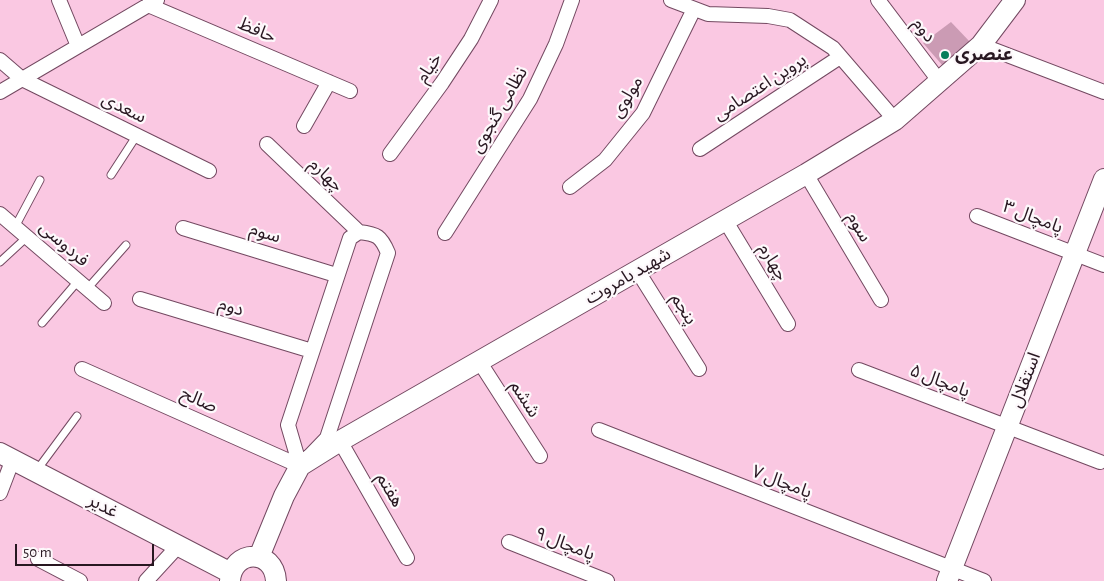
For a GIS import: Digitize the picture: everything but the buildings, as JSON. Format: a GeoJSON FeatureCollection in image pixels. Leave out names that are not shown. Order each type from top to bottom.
{"type":"FeatureCollection","features":[{"type":"Feature","properties":{"kind":"main road","name":"شهید بامروت"},"geometry":{"type":"LineString","coordinates":[[259,557],[284,496],[300,466],[340,441],[806,174],[895,120],[981,45],[1015,0]]}},
{"type":"Feature","properties":{"kind":"main road","name":"استقلال"},"geometry":{"type":"LineString","coordinates":[[949,575],[1104,179]]}},
{"type":"Feature","properties":{"kind":"main road","name":"غدیر"},"geometry":{"type":"LineString","coordinates":[[6,456],[179,545],[231,577]]}},
{"type":"Feature","properties":{"kind":"main road"},"geometry":{"type":"LineString","coordinates":[[231,577],[235,565],[242,559],[250,556],[259,557],[269,563],[275,572],[276,581]]}},
{"type":"Feature","properties":{"kind":"street"},"geometry":{"type":"LineString","coordinates":[[60,0],[78,46]]}},
{"type":"Feature","properties":{"kind":"street","name":"خیام"},"geometry":{"type":"LineString","coordinates":[[390,154],[442,83],[471,39],[491,0]]}},
{"type":"Feature","properties":{"kind":"street","name":"نظامی گنجوی"},"geometry":{"type":"LineString","coordinates":[[445,233],[530,99],[556,44],[572,0]]}},
{"type":"Feature","properties":{"kind":"street"},"geometry":{"type":"LineString","coordinates":[[671,0],[708,14],[768,16],[790,20],[833,48],[895,120]]}},
{"type":"Feature","properties":{"kind":"street","name":"دوم"},"geometry":{"type":"LineString","coordinates":[[878,0],[940,82]]}},
{"type":"Feature","properties":{"kind":"street"},"geometry":{"type":"LineString","coordinates":[[0,92],[153,2]]}},
{"type":"Feature","properties":{"kind":"street","name":"حافظ"},"geometry":{"type":"LineString","coordinates":[[153,2],[350,91]]}},
{"type":"Feature","properties":{"kind":"street","name":"مولوی"},"geometry":{"type":"LineString","coordinates":[[570,187],[605,160],[643,113],[694,9]]}},
{"type":"Feature","properties":{"kind":"street"},"geometry":{"type":"LineString","coordinates":[[981,45],[1104,92]]}},
{"type":"Feature","properties":{"kind":"street","name":"پروین اعتصامی"},"geometry":{"type":"LineString","coordinates":[[700,149],[840,57]]}},
{"type":"Feature","properties":{"kind":"street","name":"سعدی"},"geometry":{"type":"LineString","coordinates":[[0,60],[22,79],[209,171]]}},
{"type":"Feature","properties":{"kind":"street"},"geometry":{"type":"LineString","coordinates":[[304,126],[330,82]]}},
{"type":"Feature","properties":{"kind":"street","name":"چهارم"},"geometry":{"type":"LineString","coordinates":[[267,144],[359,232]]}},
{"type":"Feature","properties":{"kind":"street","name":"سوم"},"geometry":{"type":"LineString","coordinates":[[806,174],[880,300]]}},
{"type":"Feature","properties":{"kind":"street","name":"فردوسی"},"geometry":{"type":"LineString","coordinates":[[0,214],[104,303]]}},
{"type":"Feature","properties":{"kind":"street","name":"پامچال ۳"},"geometry":{"type":"LineString","coordinates":[[977,216],[1104,265]]}},
{"type":"Feature","properties":{"kind":"street","name":"چهارم"},"geometry":{"type":"LineString","coordinates":[[726,220],[788,324]]}},
{"type":"Feature","properties":{"kind":"street","name":"سوم"},"geometry":{"type":"LineString","coordinates":[[183,228],[336,275]]}},
{"type":"Feature","properties":{"kind":"street"},"geometry":{"type":"LineString","coordinates":[[359,232],[372,233],[382,240],[388,253],[327,438],[300,466],[288,425],[336,275],[350,238],[359,232]]}},
{"type":"Feature","properties":{"kind":"street","name":"پنجم"},"geometry":{"type":"LineString","coordinates":[[637,270],[699,368]]}},
{"type":"Feature","properties":{"kind":"street","name":"دوم"},"geometry":{"type":"LineString","coordinates":[[140,299],[312,351]]}},
{"type":"Feature","properties":{"kind":"street","name":"ششم"},"geometry":{"type":"LineString","coordinates":[[479,361],[540,456]]}},
{"type":"Feature","properties":{"kind":"street","name":"صالح"},"geometry":{"type":"LineString","coordinates":[[82,369],[300,466]]}},
{"type":"Feature","properties":{"kind":"street","name":"پامچال ۵"},"geometry":{"type":"LineString","coordinates":[[859,370],[1100,462]]}},
{"type":"Feature","properties":{"kind":"street","name":"پامچال ۷"},"geometry":{"type":"LineString","coordinates":[[599,430],[949,575],[984,581]]}},
{"type":"Feature","properties":{"kind":"street","name":"هفتم"},"geometry":{"type":"LineString","coordinates":[[340,441],[406,558]]}},
{"type":"Feature","properties":{"kind":"street"},"geometry":{"type":"LineString","coordinates":[[0,493],[6,456]]}},
{"type":"Feature","properties":{"kind":"street","name":"پامچال ۹"},"geometry":{"type":"LineString","coordinates":[[509,542],[607,581]]}},
{"type":"Feature","properties":{"kind":"street"},"geometry":{"type":"LineString","coordinates":[[146,581],[179,545]]}},
{"type":"Feature","properties":{"kind":"street"},"geometry":{"type":"LineString","coordinates":[[38,559],[80,581]]}},
{"type":"Feature","properties":{"kind":"lane"},"geometry":{"type":"LineString","coordinates":[[111,175],[137,136]]}},
{"type":"Feature","properties":{"kind":"lane"},"geometry":{"type":"LineString","coordinates":[[15,227],[40,180]]}},
{"type":"Feature","properties":{"kind":"lane"},"geometry":{"type":"LineString","coordinates":[[0,262],[27,237]]}},
{"type":"Feature","properties":{"kind":"lane"},"geometry":{"type":"LineString","coordinates":[[42,323],[126,245]]}},
{"type":"Feature","properties":{"kind":"lane"},"geometry":{"type":"LineString","coordinates":[[36,471],[77,416]]}},
{"type":"Feature","properties":{"kind":"place","name":"عنصری"},"geometry":{"type":"Point","coordinates":[945,55]}}]}
